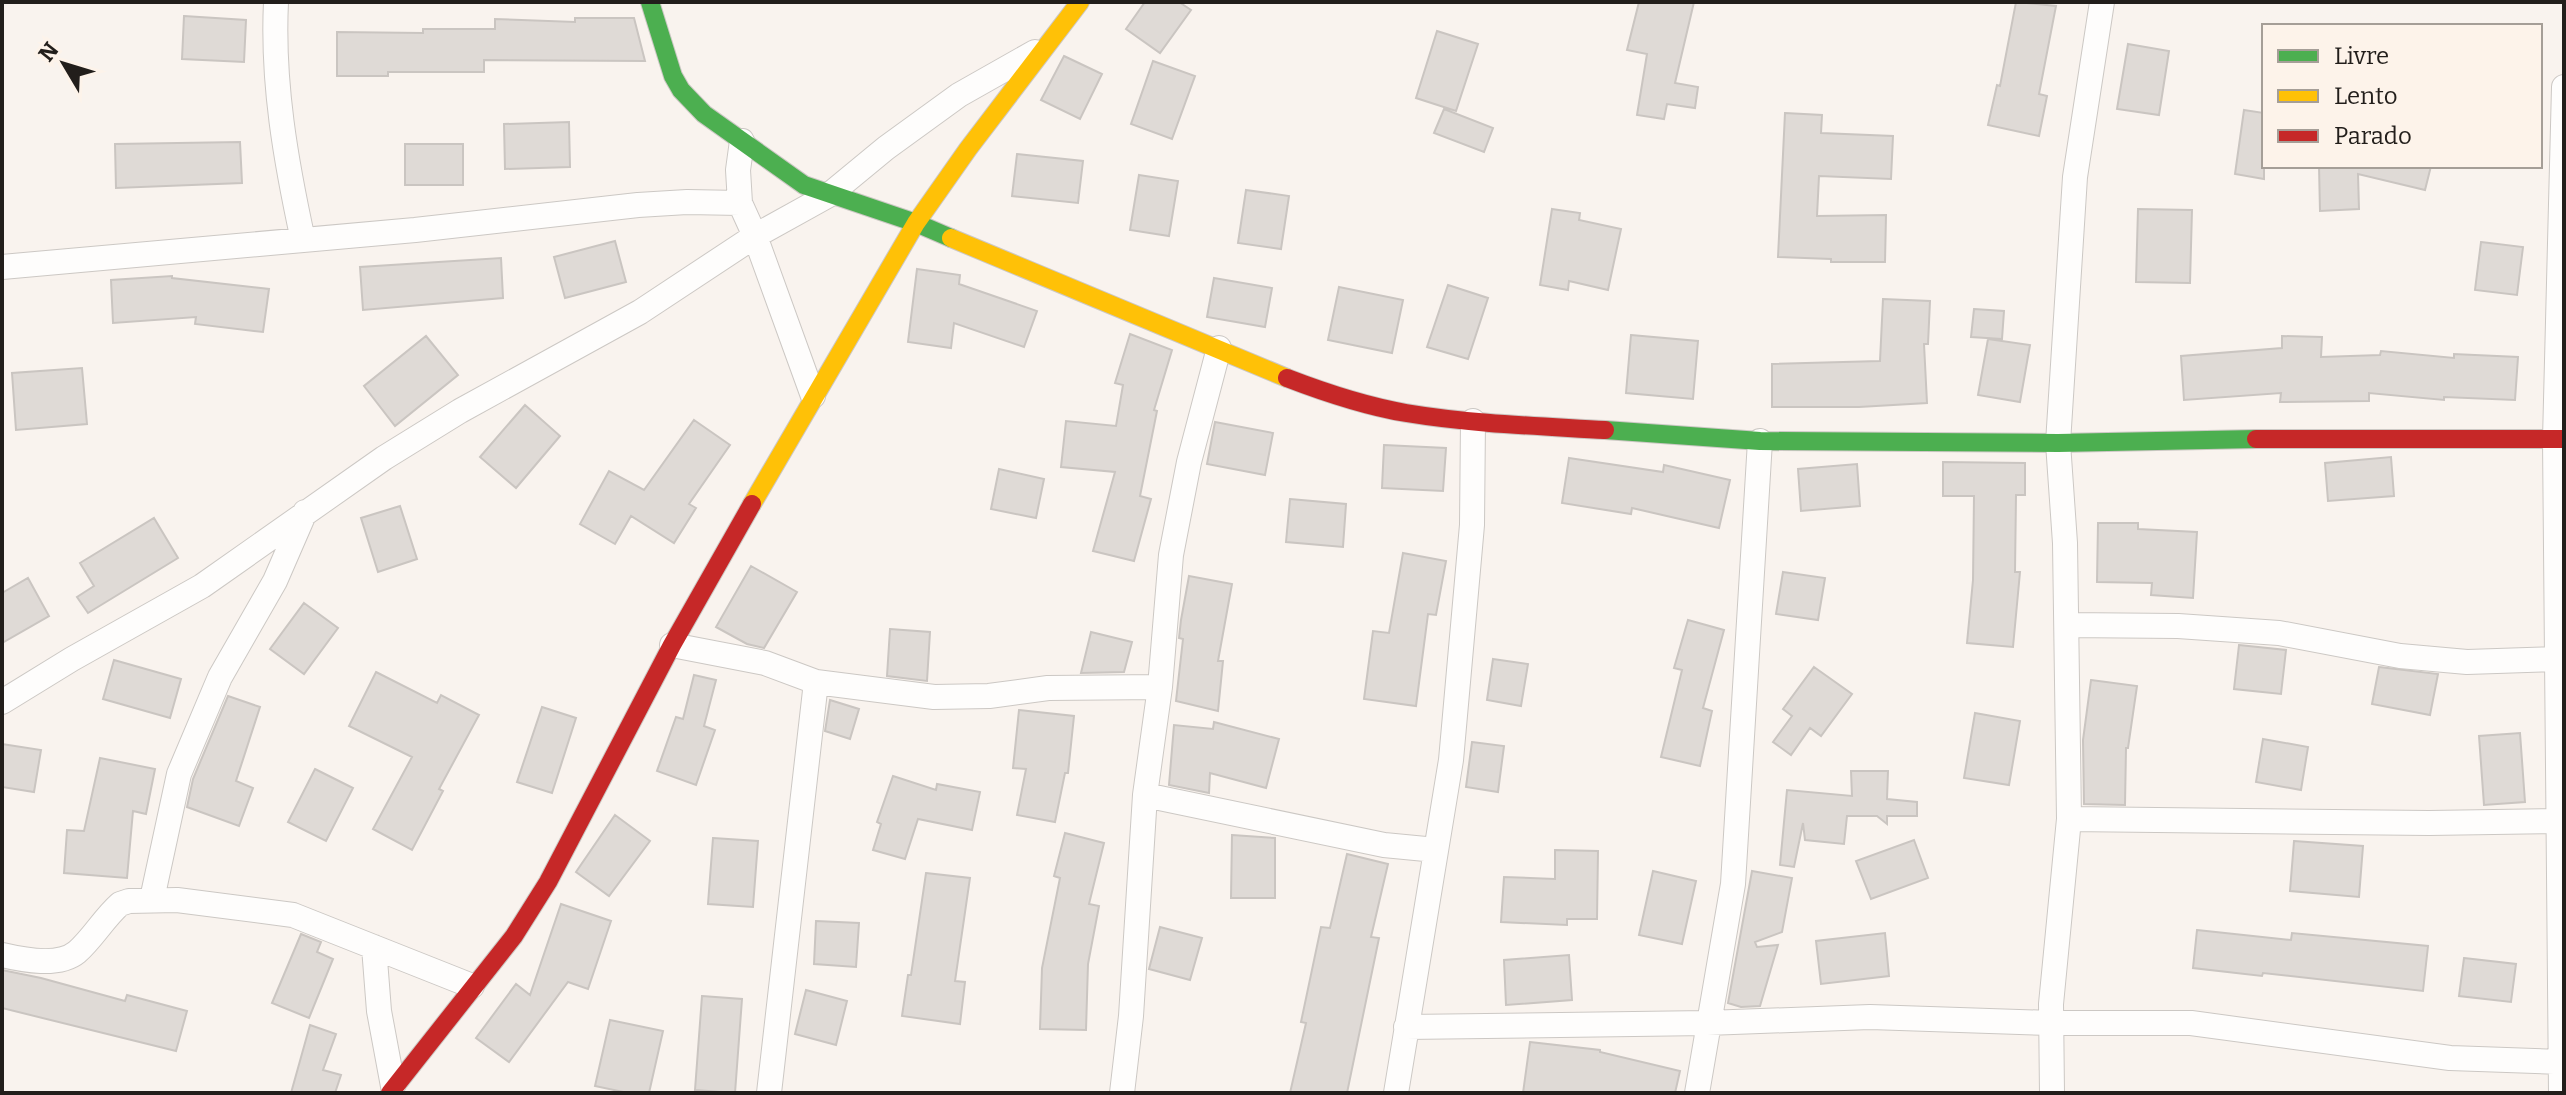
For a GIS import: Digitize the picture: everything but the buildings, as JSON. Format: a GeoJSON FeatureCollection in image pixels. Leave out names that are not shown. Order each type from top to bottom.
{"type":"FeatureCollection","features":[{"type":"Feature","properties":{"kind":"street"},"geometry":{"type":"LineString","coordinates":[[276,2],[275,36],[284,152],[303,240]]}},
{"type":"Feature","properties":{"kind":"street"},"geometry":{"type":"LineString","coordinates":[[650,2],[673,76],[681,90],[704,114],[804,185],[916,223],[1278,375],[1338,397],[1405,413],[1473,421],[1760,441],[2058,443],[2341,437],[2560,439]]}},
{"type":"Feature","properties":{"kind":"street"},"geometry":{"type":"LineString","coordinates":[[391,1090],[514,936],[548,882],[672,645],[813,396],[916,223],[1044,47],[1060,12],[1080,2]]}},
{"type":"Feature","properties":{"kind":"street"},"geometry":{"type":"LineString","coordinates":[[2052,1093],[2051,1023],[2069,819],[2065,543],[2058,443],[2075,177],[2102,2]]}},
{"type":"Feature","properties":{"kind":"street"},"geometry":{"type":"LineString","coordinates":[[2,702],[202,586],[384,458],[640,312],[755,236],[829,195],[886,148],[959,95],[1044,47]]}},
{"type":"Feature","properties":{"kind":"street"},"geometry":{"type":"LineString","coordinates":[[2561,1093],[2562,938],[2557,659],[2564,87]]}},
{"type":"Feature","properties":{"kind":"street"},"geometry":{"type":"LineString","coordinates":[[742,141],[738,170],[740,203],[813,396]]}},
{"type":"Feature","properties":{"kind":"street"},"geometry":{"type":"LineString","coordinates":[[2,267],[638,205],[740,203]]}},
{"type":"Feature","properties":{"kind":"street"},"geometry":{"type":"LineString","coordinates":[[1122,1093],[1131,1016],[1145,795],[1160,687],[1171,555],[1189,462],[1219,348]]}},
{"type":"Feature","properties":{"kind":"street"},"geometry":{"type":"LineString","coordinates":[[1396,1093],[1451,760],[1472,525],[1473,421]]}},
{"type":"Feature","properties":{"kind":"street"},"geometry":{"type":"LineString","coordinates":[[1697,1093],[1733,884],[1760,441]]}},
{"type":"Feature","properties":{"kind":"street"},"geometry":{"type":"LineString","coordinates":[[152,899],[179,774],[220,677],[275,581],[305,512]]}},
{"type":"Feature","properties":{"kind":"street"},"geometry":{"type":"LineString","coordinates":[[2067,625],[2178,626],[2279,633],[2400,656],[2467,662],[2557,659]]}},
{"type":"Feature","properties":{"kind":"street"},"geometry":{"type":"LineString","coordinates":[[672,645],[765,663],[816,682],[934,697],[989,696],[1048,688],[1160,687]]}},
{"type":"Feature","properties":{"kind":"street"},"geometry":{"type":"LineString","coordinates":[[769,1093],[816,682]]}},
{"type":"Feature","properties":{"kind":"street"},"geometry":{"type":"LineString","coordinates":[[1145,795],[1384,845],[1436,850]]}},
{"type":"Feature","properties":{"kind":"street"},"geometry":{"type":"LineString","coordinates":[[2069,819],[2429,823],[2559,821]]}},
{"type":"Feature","properties":{"kind":"street"},"geometry":{"type":"LineString","coordinates":[[2,955],[19,959],[66,958],[76,953],[120,904],[152,899],[293,915],[472,986]]}},
{"type":"Feature","properties":{"kind":"street"},"geometry":{"type":"LineString","coordinates":[[374,947],[379,1011],[391,1090]]}},
{"type":"Feature","properties":{"kind":"street"},"geometry":{"type":"LineString","coordinates":[[1406,1027],[1707,1023],[1870,1017],[2051,1023],[2191,1023],[2450,1058],[2561,1062]]}},
{"type":"Feature","properties":{"kind":"traffic: fast"},"geometry":{"type":"LineString","coordinates":[[650,2],[673,76],[681,90],[704,114],[804,185],[951,238]]}},
{"type":"Feature","properties":{"kind":"traffic: fast"},"geometry":{"type":"LineString","coordinates":[[1605,430],[1760,441],[2058,443],[2256,439]]}},
{"type":"Feature","properties":{"kind":"traffic: slow"},"geometry":{"type":"LineString","coordinates":[[752,504],[916,223],[1080,2]]}},
{"type":"Feature","properties":{"kind":"traffic: slow"},"geometry":{"type":"LineString","coordinates":[[951,238],[1287,378]]}},
{"type":"Feature","properties":{"kind":"traffic: jam"},"geometry":{"type":"LineString","coordinates":[[1287,378],[1376,407],[1406,413],[1481,422],[1605,430]]}},
{"type":"Feature","properties":{"kind":"traffic: jam"},"geometry":{"type":"LineString","coordinates":[[2256,439],[2564,439]]}},
{"type":"Feature","properties":{"kind":"traffic: jam"},"geometry":{"type":"LineString","coordinates":[[390,1093],[514,936],[548,882],[672,645],[752,504]]}}]}
